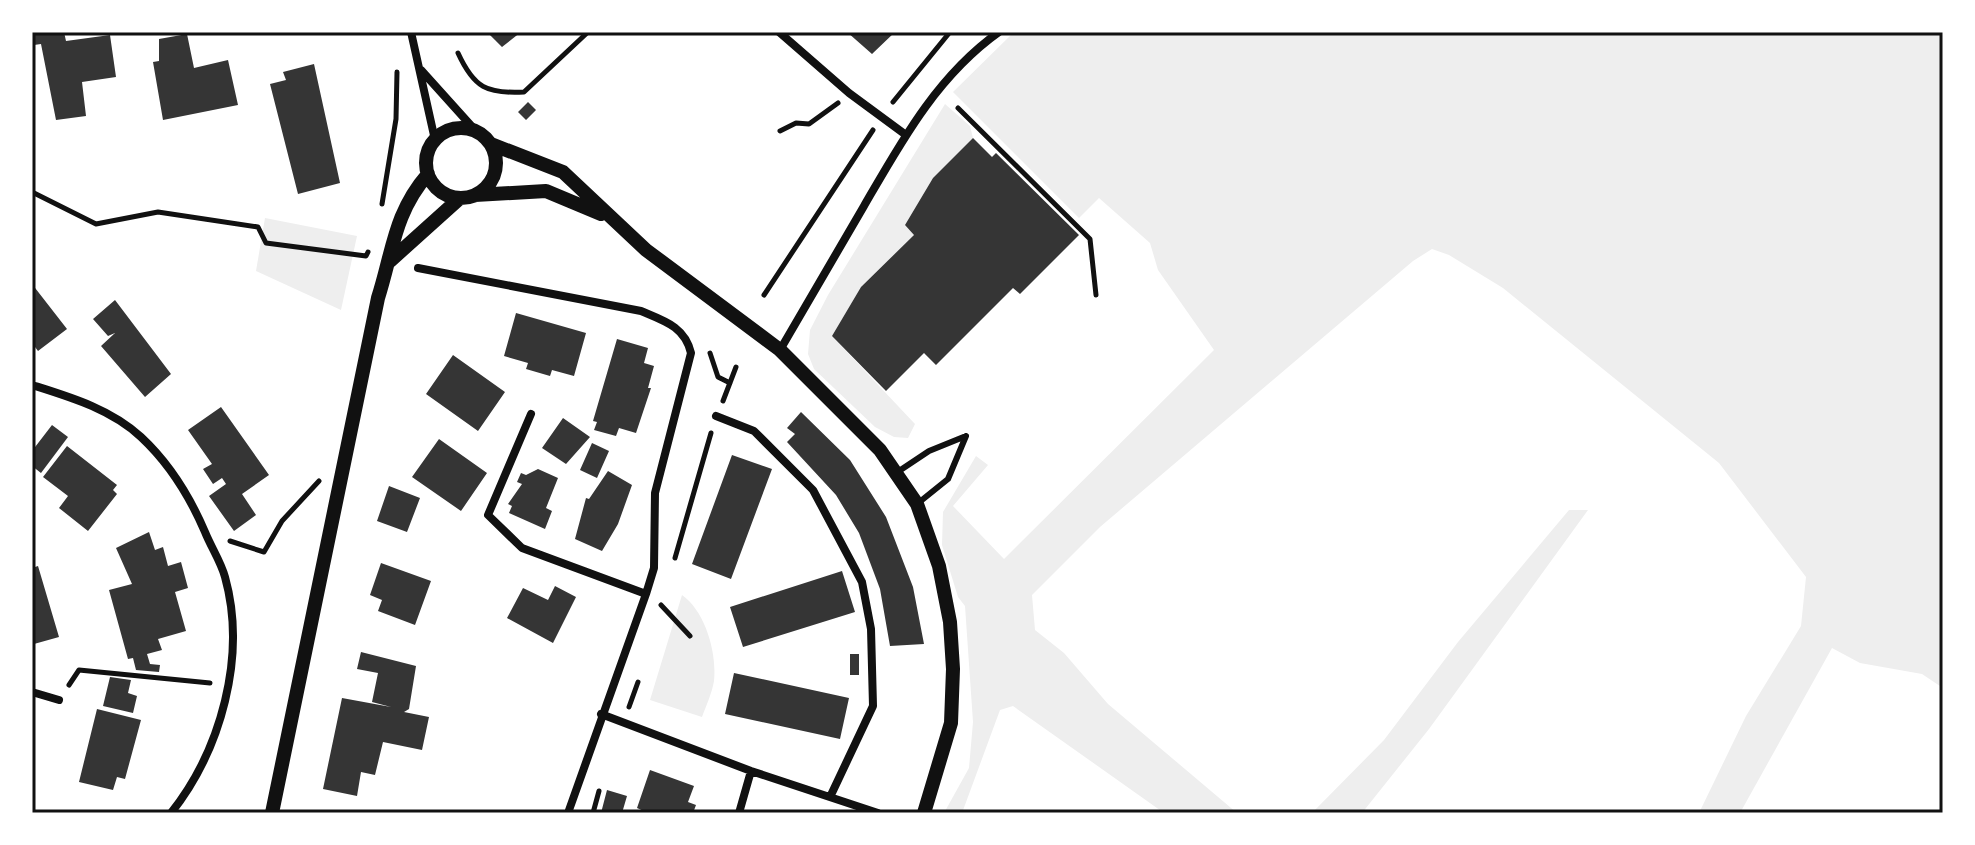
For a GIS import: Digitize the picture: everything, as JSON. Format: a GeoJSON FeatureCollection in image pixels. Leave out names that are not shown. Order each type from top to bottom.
{"type":"FeatureCollection","features":[{"type":"Feature","properties":{"kind":"street"},"geometry":{"type":"LineString","coordinates":[[411,32],[435,140]]}},
{"type":"Feature","properties":{"kind":"street"},"geometry":{"type":"LineString","coordinates":[[779,32],[849,93],[906,135]]}},
{"type":"Feature","properties":{"kind":"street"},"geometry":{"type":"LineString","coordinates":[[780,350],[906,135],[936,91],[973,50],[999,32]]}},
{"type":"Feature","properties":{"kind":"street"},"geometry":{"type":"LineString","coordinates":[[421,70],[491,144],[563,172],[609,218],[780,350],[880,450],[917,504],[939,566],[950,622],[953,669],[951,723],[924,813]]}},
{"type":"Feature","properties":{"kind":"street"},"geometry":{"type":"LineString","coordinates":[[475,130],[449,129],[435,140],[426,158],[428,174],[435,186],[449,196],[546,191],[609,218]]}},
{"type":"Feature","properties":{"kind":"street"},"geometry":{"type":"LineString","coordinates":[[390,261],[493,176],[495,154],[491,144]]}},
{"type":"Feature","properties":{"kind":"street"},"geometry":{"type":"LineString","coordinates":[[272,813],[395,227],[410,196],[428,174]]}},
{"type":"Feature","properties":{"kind":"street"},"geometry":{"type":"LineString","coordinates":[[418,268],[641,311],[668,322],[687,336],[691,353],[655,493],[654,568],[568,813]]}},
{"type":"Feature","properties":{"kind":"street"},"geometry":{"type":"LineString","coordinates":[[32,385],[88,403],[140,436],[188,492],[225,576],[233,637],[217,730],[200,768],[171,813]]}},
{"type":"Feature","properties":{"kind":"street"},"geometry":{"type":"LineString","coordinates":[[531,414],[488,515],[522,548],[646,594]]}},
{"type":"Feature","properties":{"kind":"street"},"geometry":{"type":"LineString","coordinates":[[716,416],[754,431],[813,490],[862,582],[871,629],[873,706],[831,795]]}},
{"type":"Feature","properties":{"kind":"street"},"geometry":{"type":"LineString","coordinates":[[32,692],[59,700]]}},
{"type":"Feature","properties":{"kind":"street"},"geometry":{"type":"LineString","coordinates":[[601,714],[751,771],[878,813]]}},
{"type":"Feature","properties":{"kind":"street"},"geometry":{"type":"LineString","coordinates":[[739,813],[751,771]]}},
{"type":"Feature","properties":{"kind":"lane"},"geometry":{"type":"LineString","coordinates":[[895,473],[929,451],[966,436],[948,479],[917,504]]}},
{"type":"Feature","properties":{"kind":"path"},"geometry":{"type":"LineString","coordinates":[[458,53],[468,75],[494,94],[524,92],[588,32]]}},
{"type":"Feature","properties":{"kind":"path"},"geometry":{"type":"LineString","coordinates":[[764,295],[882,115],[950,32]]}},
{"type":"Feature","properties":{"kind":"path"},"geometry":{"type":"LineString","coordinates":[[378,218],[396,119],[397,72]]}},
{"type":"Feature","properties":{"kind":"path"},"geometry":{"type":"LineString","coordinates":[[780,131],[796,123],[809,124],[820,118],[849,93]]}},
{"type":"Feature","properties":{"kind":"path"},"geometry":{"type":"LineString","coordinates":[[958,108],[1090,239],[1096,295]]}},
{"type":"Feature","properties":{"kind":"path"},"geometry":{"type":"LineString","coordinates":[[32,192],[96,224],[158,212],[258,227],[266,243],[366,256],[370,243]]}},
{"type":"Feature","properties":{"kind":"path"},"geometry":{"type":"LineString","coordinates":[[716,416],[736,367]]}},
{"type":"Feature","properties":{"kind":"path"},"geometry":{"type":"LineString","coordinates":[[209,541],[235,541],[264,552],[282,521],[324,477]]}},
{"type":"Feature","properties":{"kind":"path"},"geometry":{"type":"LineString","coordinates":[[646,594],[690,636]]}},
{"type":"Feature","properties":{"kind":"path"},"geometry":{"type":"LineString","coordinates":[[59,700],[79,670],[227,684]]}},
{"type":"Feature","properties":{"kind":"shaded area"},"geometry":{"type":"Polygon","coordinates":[[[1014,32],[1943,32],[1943,688],[1922,674],[1860,663],[1832,648],[1740,813],[1699,813],[1746,716],[1801,626],[1806,577],[1719,463],[1503,288],[1449,255],[1432,249],[1413,261],[1100,527],[1032,595],[1035,630],[1064,653],[1108,704],[1237,813],[1164,813],[1013,706],[1000,710],[962,813],[944,813],[969,768],[973,722],[965,606],[958,597],[942,545],[943,512],[976,456],[988,465],[953,506],[1004,559],[1214,350],[1158,270],[1150,243],[1099,198],[1079,218],[953,92],[1014,32]]]}},
{"type":"Feature","properties":{"kind":"shaded area"},"geometry":{"type":"Polygon","coordinates":[[[945,104],[970,126],[973,138],[933,178],[905,225],[914,235],[861,287],[832,336],[915,424],[908,438],[894,437],[875,427],[814,369],[808,354],[810,330],[828,295],[945,104]]]}},
{"type":"Feature","properties":{"kind":"shaded area"},"geometry":{"type":"Polygon","coordinates":[[[265,218],[357,236],[341,310],[256,271],[265,218]]]}},
{"type":"Feature","properties":{"kind":"shaded area"},"geometry":{"type":"Polygon","coordinates":[[[1569,510],[1588,510],[1429,729],[1362,813],[1312,813],[1384,740],[1458,642],[1569,510]]]}},
{"type":"Feature","properties":{"kind":"shaded area"},"geometry":{"type":"Polygon","coordinates":[[[682,595],[703,622],[714,658],[714,681],[702,717],[650,700],[682,595]]]}},
{"type":"Feature","properties":{"kind":"building"},"geometry":{"type":"Polygon","coordinates":[[[33,32],[64,32],[66,41],[110,35],[116,77],[82,82],[86,116],[56,120],[41,44],[34,45],[33,32]]]}},
{"type":"Feature","properties":{"kind":"building"},"geometry":{"type":"Polygon","coordinates":[[[487,32],[521,32],[502,47],[487,32]]]}},
{"type":"Feature","properties":{"kind":"building"},"geometry":{"type":"Polygon","coordinates":[[[847,32],[895,32],[872,54],[847,32]]]}},
{"type":"Feature","properties":{"kind":"building"},"geometry":{"type":"Polygon","coordinates":[[[187,34],[194,68],[228,60],[238,105],[163,120],[153,62],[159,61],[159,39],[187,34]]]}},
{"type":"Feature","properties":{"kind":"building"},"geometry":{"type":"Polygon","coordinates":[[[314,64],[340,183],[298,194],[270,84],[286,80],[283,72],[314,64]]]}},
{"type":"Feature","properties":{"kind":"building"},"geometry":{"type":"Polygon","coordinates":[[[528,102],[536,110],[526,120],[518,112],[528,102]]]}},
{"type":"Feature","properties":{"kind":"building"},"geometry":{"type":"Polygon","coordinates":[[[973,138],[992,157],[996,153],[1079,235],[1020,294],[1013,288],[936,365],[924,353],[886,391],[832,336],[861,287],[914,235],[905,225],[933,178],[973,138]]]}},
{"type":"Feature","properties":{"kind":"building"},"geometry":{"type":"Polygon","coordinates":[[[32,284],[67,329],[38,351],[32,343],[32,284]]]}},
{"type":"Feature","properties":{"kind":"building"},"geometry":{"type":"Polygon","coordinates":[[[115,300],[171,374],[145,397],[101,346],[115,333],[108,336],[93,319],[115,300]]]}},
{"type":"Feature","properties":{"kind":"building"},"geometry":{"type":"Polygon","coordinates":[[[516,313],[586,333],[574,376],[552,370],[550,376],[526,369],[528,363],[504,356],[516,313]]]}},
{"type":"Feature","properties":{"kind":"building"},"geometry":{"type":"Polygon","coordinates":[[[617,339],[648,348],[644,363],[654,366],[648,388],[651,388],[636,433],[619,428],[616,436],[594,430],[597,422],[593,421],[617,339]]]}},
{"type":"Feature","properties":{"kind":"building"},"geometry":{"type":"Polygon","coordinates":[[[453,355],[505,392],[478,431],[426,394],[453,355]]]}},
{"type":"Feature","properties":{"kind":"building"},"geometry":{"type":"Polygon","coordinates":[[[221,407],[269,475],[242,494],[256,515],[234,531],[209,496],[226,484],[222,478],[213,484],[203,469],[212,464],[188,430],[221,407]]]}},
{"type":"Feature","properties":{"kind":"building"},"geometry":{"type":"Polygon","coordinates":[[[801,412],[850,460],[886,517],[913,587],[924,644],[890,646],[880,589],[859,533],[836,495],[787,442],[795,434],[787,428],[801,412]]]}},
{"type":"Feature","properties":{"kind":"building"},"geometry":{"type":"Polygon","coordinates":[[[563,418],[590,437],[566,464],[542,448],[563,418]]]}},
{"type":"Feature","properties":{"kind":"building"},"geometry":{"type":"Polygon","coordinates":[[[52,425],[68,437],[41,473],[32,466],[32,451],[52,425]]]}},
{"type":"Feature","properties":{"kind":"building"},"geometry":{"type":"Polygon","coordinates":[[[439,439],[487,473],[461,511],[412,477],[439,439]]]}},
{"type":"Feature","properties":{"kind":"building"},"geometry":{"type":"Polygon","coordinates":[[[592,443],[609,451],[597,478],[580,470],[592,443]]]}},
{"type":"Feature","properties":{"kind":"building"},"geometry":{"type":"Polygon","coordinates":[[[67,446],[117,485],[113,490],[117,494],[88,531],[59,508],[68,496],[43,477],[67,446]]]}},
{"type":"Feature","properties":{"kind":"building"},"geometry":{"type":"Polygon","coordinates":[[[732,455],[772,469],[731,579],[692,564],[732,455]]]}},
{"type":"Feature","properties":{"kind":"building"},"geometry":{"type":"Polygon","coordinates":[[[538,469],[558,478],[546,508],[552,511],[545,529],[509,513],[512,506],[508,504],[522,484],[517,482],[521,473],[526,475],[538,469]]]}},
{"type":"Feature","properties":{"kind":"building"},"geometry":{"type":"Polygon","coordinates":[[[608,471],[632,485],[618,524],[602,551],[575,539],[586,498],[589,499],[608,471]]]}},
{"type":"Feature","properties":{"kind":"building"},"geometry":{"type":"Polygon","coordinates":[[[389,486],[420,498],[407,532],[377,521],[389,486]]]}},
{"type":"Feature","properties":{"kind":"building"},"geometry":{"type":"Polygon","coordinates":[[[149,532],[155,550],[163,547],[168,566],[181,562],[188,588],[175,592],[186,631],[158,639],[162,650],[147,654],[150,664],[160,665],[159,672],[136,670],[133,658],[128,659],[109,590],[132,584],[116,548],[149,532]]]}},
{"type":"Feature","properties":{"kind":"building"},"geometry":{"type":"Polygon","coordinates":[[[381,563],[431,581],[415,625],[378,611],[382,600],[370,595],[381,563]]]}},
{"type":"Feature","properties":{"kind":"building"},"geometry":{"type":"Polygon","coordinates":[[[38,566],[59,637],[34,644],[32,649],[32,568],[38,566]]]}},
{"type":"Feature","properties":{"kind":"building"},"geometry":{"type":"Polygon","coordinates":[[[842,571],[855,612],[743,647],[730,607],[842,571]]]}},
{"type":"Feature","properties":{"kind":"building"},"geometry":{"type":"Polygon","coordinates":[[[555,586],[576,597],[553,643],[507,618],[523,588],[548,600],[555,586]]]}},
{"type":"Feature","properties":{"kind":"building"},"geometry":{"type":"Polygon","coordinates":[[[361,652],[416,666],[409,709],[404,712],[429,717],[422,750],[383,742],[375,775],[361,772],[357,796],[323,789],[342,698],[391,707],[372,702],[378,673],[357,669],[361,652]]]}},
{"type":"Feature","properties":{"kind":"building"},"geometry":{"type":"Polygon","coordinates":[[[850,654],[859,654],[859,675],[850,675],[850,654]]]}},
{"type":"Feature","properties":{"kind":"building"},"geometry":{"type":"Polygon","coordinates":[[[734,673],[849,698],[840,739],[725,714],[734,673]]]}},
{"type":"Feature","properties":{"kind":"building"},"geometry":{"type":"Polygon","coordinates":[[[110,677],[131,680],[128,693],[137,696],[133,713],[103,706],[110,677]]]}},
{"type":"Feature","properties":{"kind":"building"},"geometry":{"type":"Polygon","coordinates":[[[97,709],[141,720],[125,779],[117,777],[113,790],[79,782],[97,709]]]}},
{"type":"Feature","properties":{"kind":"building"},"geometry":{"type":"Polygon","coordinates":[[[650,770],[694,786],[688,802],[696,805],[693,813],[648,813],[637,808],[650,770]]]}},
{"type":"Feature","properties":{"kind":"building"},"geometry":{"type":"Polygon","coordinates":[[[607,790],[627,796],[622,813],[601,813],[607,790]]]}}]}
